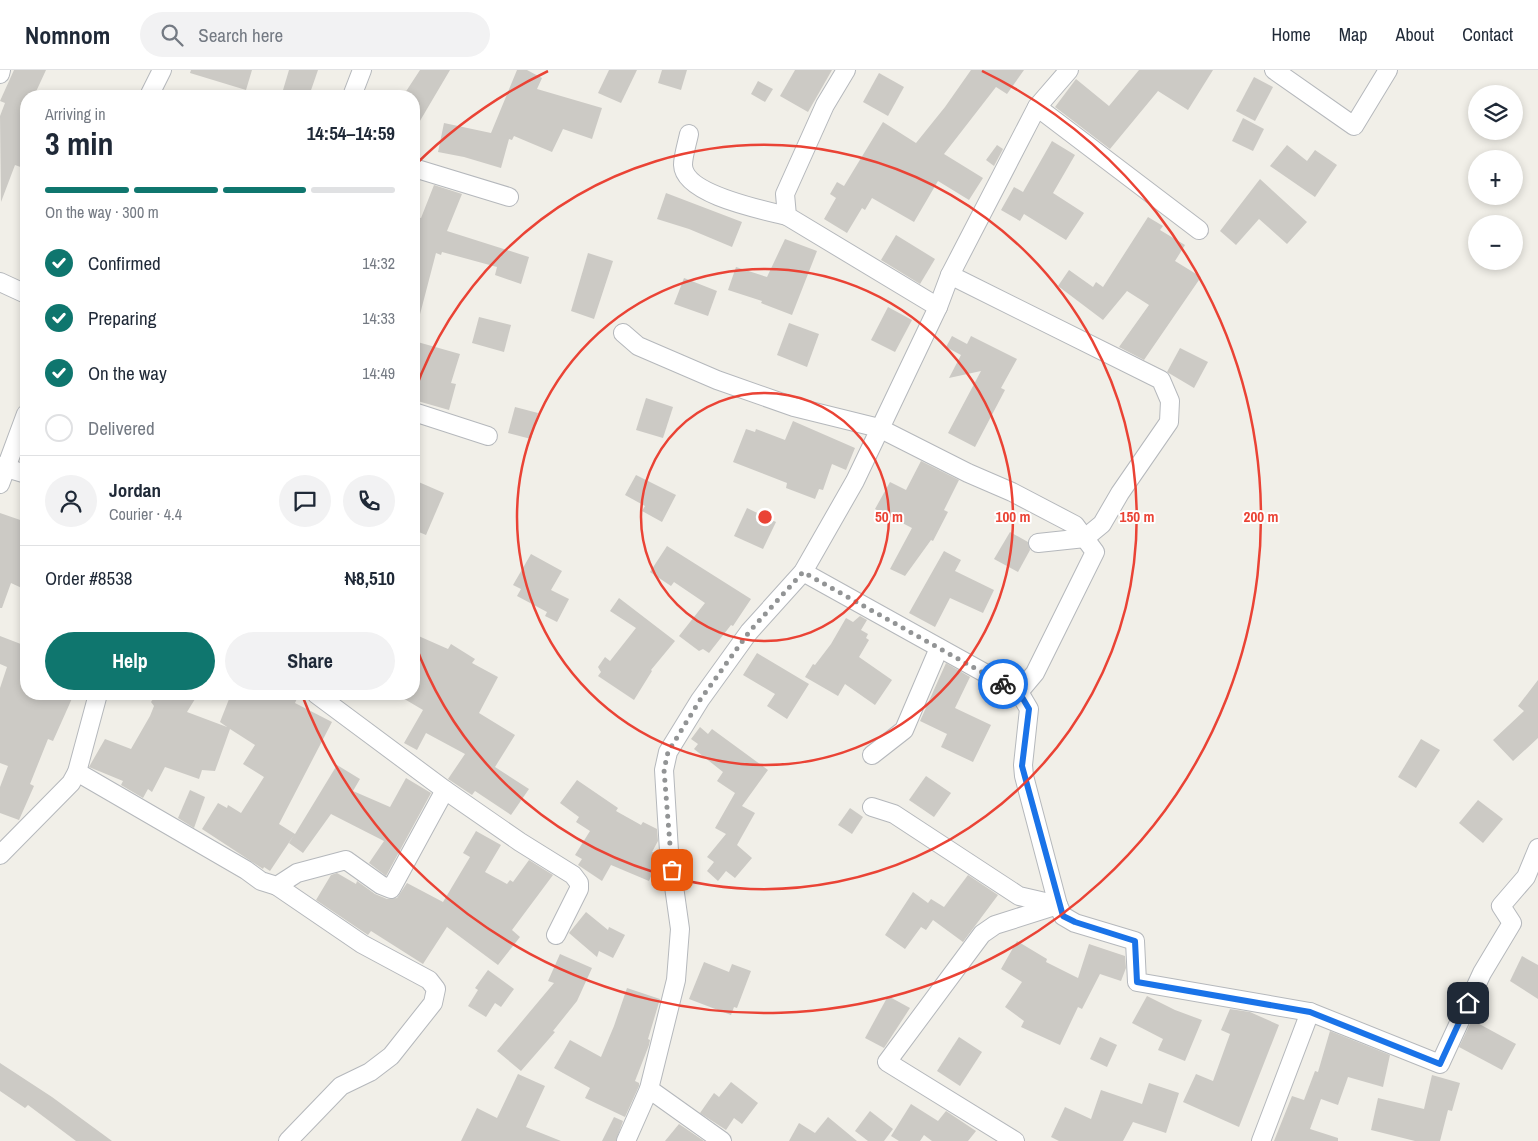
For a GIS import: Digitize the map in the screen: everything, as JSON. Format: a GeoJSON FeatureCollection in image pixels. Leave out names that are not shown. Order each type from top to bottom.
{"type":"FeatureCollection","features":[{"type":"Feature","properties":{"kind":"street"},"geometry":{"type":"LineString","coordinates":[[0,74],[1,70]]}},
{"type":"Feature","properties":{"kind":"street"},"geometry":{"type":"LineString","coordinates":[[152,90],[162,70]]}},
{"type":"Feature","properties":{"kind":"street"},"geometry":{"type":"LineString","coordinates":[[354,90],[362,70]]}},
{"type":"Feature","properties":{"kind":"street"},"geometry":{"type":"LineString","coordinates":[[787,216],[785,194],[825,105],[846,70]]}},
{"type":"Feature","properties":{"kind":"street"},"geometry":{"type":"LineString","coordinates":[[626,1141],[649,1089],[676,980],[680,929],[669,851],[664,770],[668,752],[700,700],[749,632],[803,572],[855,480],[938,307],[950,275],[1036,107],[1069,70]]}},
{"type":"Feature","properties":{"kind":"street"},"geometry":{"type":"LineString","coordinates":[[1274,70],[1354,126],[1388,70]]}},
{"type":"Feature","properties":{"kind":"street"},"geometry":{"type":"LineString","coordinates":[[1036,107],[1199,230]]}},
{"type":"Feature","properties":{"kind":"street"},"geometry":{"type":"LineString","coordinates":[[688,134],[683,166],[692,183],[714,194],[787,216],[938,307]]}},
{"type":"Feature","properties":{"kind":"street"},"geometry":{"type":"LineString","coordinates":[[420,171],[509,198]]}},
{"type":"Feature","properties":{"kind":"street"},"geometry":{"type":"LineString","coordinates":[[950,275],[1161,380],[1170,402],[1169,422],[1120,493],[1102,524],[1085,538],[1072,541],[1038,543]]}},
{"type":"Feature","properties":{"kind":"street"},"geometry":{"type":"LineString","coordinates":[[0,282],[20,291]]}},
{"type":"Feature","properties":{"kind":"street"},"geometry":{"type":"LineString","coordinates":[[624,332],[638,346],[717,380],[794,408],[879,428],[968,473],[1012,492],[1075,525],[1095,552],[1035,673],[1019,692]]}},
{"type":"Feature","properties":{"kind":"street"},"geometry":{"type":"LineString","coordinates":[[420,414],[488,436]]}},
{"type":"Feature","properties":{"kind":"street"},"geometry":{"type":"LineString","coordinates":[[0,484],[4,467],[20,428]]}},
{"type":"Feature","properties":{"kind":"street"},"geometry":{"type":"LineString","coordinates":[[4,467],[20,472]]}},
{"type":"Feature","properties":{"kind":"street"},"geometry":{"type":"LineString","coordinates":[[803,572],[1019,692],[1029,709],[1022,766],[1058,905],[1063,916],[1075,922],[1135,941],[1137,982],[1310,1012],[1440,1064],[1482,973],[1512,923],[1501,906],[1526,877],[1538,848]]}},
{"type":"Feature","properties":{"kind":"street"},"geometry":{"type":"LineString","coordinates":[[872,755],[904,730],[939,648]]}},
{"type":"Feature","properties":{"kind":"street"},"geometry":{"type":"LineString","coordinates":[[0,855],[71,782],[77,772],[96,700]]}},
{"type":"Feature","properties":{"kind":"street"},"geometry":{"type":"LineString","coordinates":[[324,700],[445,790],[520,842],[573,875],[580,883],[575,898],[556,935]]}},
{"type":"Feature","properties":{"kind":"street"},"geometry":{"type":"LineString","coordinates":[[77,772],[246,870],[261,881],[277,886],[354,939],[429,980],[436,989],[433,1003],[391,1056],[370,1072],[341,1086],[288,1141]]}},
{"type":"Feature","properties":{"kind":"street"},"geometry":{"type":"LineString","coordinates":[[277,886],[297,872],[346,860],[381,885],[391,889],[445,790]]}},
{"type":"Feature","properties":{"kind":"street"},"geometry":{"type":"LineString","coordinates":[[872,807],[894,814],[1019,896],[1058,905]]}},
{"type":"Feature","properties":{"kind":"street"},"geometry":{"type":"LineString","coordinates":[[1015,1141],[887,1062],[982,934],[995,925],[1058,905]]}},
{"type":"Feature","properties":{"kind":"street"},"geometry":{"type":"LineString","coordinates":[[1261,1141],[1310,1012]]}},
{"type":"Feature","properties":{"kind":"street"},"geometry":{"type":"LineString","coordinates":[[649,1089],[722,1141]]}},
{"type":"Feature","properties":{"kind":"building"},"geometry":{"type":"Polygon","coordinates":[[[14,70],[46,70],[37,90],[20,90],[20,167],[15,165],[1,202],[0,116],[5,103],[0,101],[14,70]]]}},
{"type":"Feature","properties":{"kind":"building"},"geometry":{"type":"Polygon","coordinates":[[[191,70],[252,70],[246,90],[190,73],[191,70]]]}},
{"type":"Feature","properties":{"kind":"building"},"geometry":{"type":"Polygon","coordinates":[[[289,70],[318,70],[311,90],[283,90],[289,70]]]}},
{"type":"Feature","properties":{"kind":"building"},"geometry":{"type":"Polygon","coordinates":[[[420,70],[450,70],[420,121],[420,90],[407,90],[420,70]]]}},
{"type":"Feature","properties":{"kind":"building"},"geometry":{"type":"Polygon","coordinates":[[[517,70],[527,70],[542,78],[537,89],[602,108],[592,139],[563,129],[552,152],[514,136],[512,140],[509,139],[501,168],[464,157],[438,152],[444,123],[491,133],[517,70]]]}},
{"type":"Feature","properties":{"kind":"building"},"geometry":{"type":"Polygon","coordinates":[[[609,70],[637,70],[621,103],[598,93],[609,70]]]}},
{"type":"Feature","properties":{"kind":"building"},"geometry":{"type":"Polygon","coordinates":[[[662,70],[687,70],[681,90],[658,83],[662,70]]]}},
{"type":"Feature","properties":{"kind":"building"},"geometry":{"type":"Polygon","coordinates":[[[795,70],[832,70],[808,112],[780,96],[795,70]]]}},
{"type":"Feature","properties":{"kind":"building"},"geometry":{"type":"Polygon","coordinates":[[[971,70],[1024,70],[1007,94],[996,87],[944,154],[983,178],[969,200],[938,181],[914,222],[872,198],[865,210],[862,208],[847,233],[824,219],[836,198],[830,194],[837,182],[844,186],[883,122],[916,143],[971,70]]]}},
{"type":"Feature","properties":{"kind":"building"},"geometry":{"type":"Polygon","coordinates":[[[1139,70],[1213,70],[1188,110],[1158,91],[1110,149],[1055,107],[1076,79],[1109,106],[1139,70]]]}},
{"type":"Feature","properties":{"kind":"building"},"geometry":{"type":"Polygon","coordinates":[[[879,73],[904,87],[888,116],[863,102],[879,73]]]}},
{"type":"Feature","properties":{"kind":"building"},"geometry":{"type":"Polygon","coordinates":[[[1254,77],[1273,87],[1255,121],[1236,111],[1254,77]]]}},
{"type":"Feature","properties":{"kind":"building"},"geometry":{"type":"Polygon","coordinates":[[[758,81],[773,89],[765,102],[751,94],[758,81]]]}},
{"type":"Feature","properties":{"kind":"building"},"geometry":{"type":"Polygon","coordinates":[[[1243,118],[1264,129],[1253,151],[1232,141],[1243,118]]]}},
{"type":"Feature","properties":{"kind":"building"},"geometry":{"type":"Polygon","coordinates":[[[1052,141],[1075,155],[1053,193],[1084,213],[1066,240],[1024,214],[1020,221],[1001,210],[1014,187],[1023,192],[1052,141]]]}},
{"type":"Feature","properties":{"kind":"building"},"geometry":{"type":"Polygon","coordinates":[[[997,145],[1003,149],[994,166],[986,160],[997,145]]]}},
{"type":"Feature","properties":{"kind":"building"},"geometry":{"type":"Polygon","coordinates":[[[1287,145],[1307,161],[1315,150],[1337,165],[1315,197],[1270,166],[1287,145]]]}},
{"type":"Feature","properties":{"kind":"building"},"geometry":{"type":"Polygon","coordinates":[[[1260,179],[1307,222],[1287,244],[1259,219],[1236,245],[1220,231],[1260,179]]]}},
{"type":"Feature","properties":{"kind":"building"},"geometry":{"type":"Polygon","coordinates":[[[434,185],[462,194],[447,231],[529,257],[521,284],[495,275],[497,267],[442,252],[441,255],[436,253],[420,314],[421,218],[434,185]]]}},
{"type":"Feature","properties":{"kind":"building"},"geometry":{"type":"Polygon","coordinates":[[[666,193],[742,222],[732,247],[689,229],[657,219],[666,193]]]}},
{"type":"Feature","properties":{"kind":"building"},"geometry":{"type":"Polygon","coordinates":[[[1148,217],[1163,226],[1160,230],[1185,245],[1175,261],[1201,277],[1144,360],[1119,347],[1149,305],[1127,291],[1103,320],[1058,286],[1069,270],[1093,287],[1096,282],[1103,287],[1148,217]]]}},
{"type":"Feature","properties":{"kind":"building"},"geometry":{"type":"Polygon","coordinates":[[[896,235],[935,259],[920,284],[881,260],[896,235]]]}},
{"type":"Feature","properties":{"kind":"building"},"geometry":{"type":"Polygon","coordinates":[[[785,239],[817,251],[792,315],[761,303],[762,301],[728,290],[736,267],[767,277],[785,239]]]}},
{"type":"Feature","properties":{"kind":"building"},"geometry":{"type":"Polygon","coordinates":[[[588,253],[613,261],[594,319],[571,311],[588,253]]]}},
{"type":"Feature","properties":{"kind":"building"},"geometry":{"type":"Polygon","coordinates":[[[684,278],[717,291],[708,316],[674,304],[684,278]]]}},
{"type":"Feature","properties":{"kind":"building"},"geometry":{"type":"Polygon","coordinates":[[[888,307],[912,320],[895,352],[871,340],[888,307]]]}},
{"type":"Feature","properties":{"kind":"building"},"geometry":{"type":"Polygon","coordinates":[[[479,317],[511,325],[504,352],[472,343],[479,317]]]}},
{"type":"Feature","properties":{"kind":"building"},"geometry":{"type":"Polygon","coordinates":[[[789,323],[819,334],[807,367],[777,355],[789,323]]]}},
{"type":"Feature","properties":{"kind":"building"},"geometry":{"type":"Polygon","coordinates":[[[952,336],[967,344],[971,336],[1017,359],[1001,388],[1005,390],[975,447],[948,433],[981,371],[949,378],[961,355],[946,347],[952,336]]]}},
{"type":"Feature","properties":{"kind":"building"},"geometry":{"type":"Polygon","coordinates":[[[420,343],[460,354],[451,383],[456,384],[449,410],[420,402],[420,343]]]}},
{"type":"Feature","properties":{"kind":"building"},"geometry":{"type":"Polygon","coordinates":[[[1180,348],[1208,362],[1194,388],[1167,372],[1180,348]]]}},
{"type":"Feature","properties":{"kind":"building"},"geometry":{"type":"Polygon","coordinates":[[[646,398],[673,407],[663,438],[636,430],[646,398]]]}},
{"type":"Feature","properties":{"kind":"building"},"geometry":{"type":"Polygon","coordinates":[[[515,407],[538,413],[531,439],[508,433],[515,407]]]}},
{"type":"Feature","properties":{"kind":"building"},"geometry":{"type":"Polygon","coordinates":[[[793,421],[855,448],[846,470],[832,464],[823,490],[819,489],[815,499],[786,488],[787,483],[733,462],[746,429],[755,432],[756,429],[785,440],[793,421]]]}},
{"type":"Feature","properties":{"kind":"building"},"geometry":{"type":"Polygon","coordinates":[[[921,461],[959,480],[944,510],[948,512],[933,541],[931,540],[905,576],[890,569],[912,528],[875,509],[890,482],[906,490],[921,461]]]}},
{"type":"Feature","properties":{"kind":"building"},"geometry":{"type":"Polygon","coordinates":[[[636,475],[676,495],[662,522],[642,511],[645,506],[625,495],[636,475]]]}},
{"type":"Feature","properties":{"kind":"building"},"geometry":{"type":"Polygon","coordinates":[[[420,483],[444,493],[426,535],[420,532],[420,483]]]}},
{"type":"Feature","properties":{"kind":"building"},"geometry":{"type":"Polygon","coordinates":[[[747,508],[776,522],[763,549],[734,536],[747,508]]]}},
{"type":"Feature","properties":{"kind":"building"},"geometry":{"type":"Polygon","coordinates":[[[0,513],[20,520],[20,587],[11,583],[2,608],[0,608],[0,513]]]}},
{"type":"Feature","properties":{"kind":"building"},"geometry":{"type":"Polygon","coordinates":[[[1010,532],[1028,542],[1030,550],[1018,572],[994,559],[1010,532]]]}},
{"type":"Feature","properties":{"kind":"building"},"geometry":{"type":"Polygon","coordinates":[[[667,546],[751,599],[733,626],[731,625],[709,653],[703,649],[699,651],[679,636],[705,603],[674,582],[671,586],[650,572],[667,546]]]}},
{"type":"Feature","properties":{"kind":"building"},"geometry":{"type":"Polygon","coordinates":[[[944,551],[961,560],[955,571],[994,590],[983,613],[950,598],[935,627],[909,613],[944,551]]]}},
{"type":"Feature","properties":{"kind":"building"},"geometry":{"type":"Polygon","coordinates":[[[531,554],[562,571],[551,590],[569,599],[557,622],[545,616],[547,612],[517,596],[521,589],[513,585],[531,554]]]}},
{"type":"Feature","properties":{"kind":"building"},"geometry":{"type":"Polygon","coordinates":[[[619,598],[675,641],[651,670],[634,700],[598,676],[601,672],[598,667],[605,657],[610,661],[636,628],[610,611],[619,598]]]}},
{"type":"Feature","properties":{"kind":"building"},"geometry":{"type":"Polygon","coordinates":[[[860,616],[867,620],[861,630],[868,634],[866,638],[869,640],[859,657],[892,680],[875,705],[845,684],[838,696],[805,677],[813,664],[815,665],[831,644],[846,618],[853,622],[860,616]]]}},
{"type":"Feature","properties":{"kind":"building"},"geometry":{"type":"Polygon","coordinates":[[[0,636],[20,644],[20,700],[71,700],[53,741],[48,739],[30,784],[34,786],[19,820],[0,813],[0,787],[8,766],[0,763],[0,688],[7,667],[0,664],[0,636]]]}},
{"type":"Feature","properties":{"kind":"building"},"geometry":{"type":"Polygon","coordinates":[[[420,637],[448,649],[451,644],[475,659],[472,663],[498,677],[479,713],[515,735],[495,767],[529,789],[511,815],[475,791],[472,795],[448,779],[465,754],[426,733],[417,750],[404,743],[423,710],[406,700],[420,700],[420,637]]]}},
{"type":"Feature","properties":{"kind":"building"},"geometry":{"type":"Polygon","coordinates":[[[757,653],[809,684],[787,719],[767,706],[775,694],[743,675],[757,653]]]}},
{"type":"Feature","properties":{"kind":"building"},"geometry":{"type":"Polygon","coordinates":[[[946,663],[970,677],[955,708],[991,725],[973,762],[941,747],[947,734],[920,721],[946,663]]]}},
{"type":"Feature","properties":{"kind":"building"},"geometry":{"type":"Polygon","coordinates":[[[1538,680],[1538,738],[1513,761],[1493,740],[1524,711],[1518,706],[1538,680]]]}},
{"type":"Feature","properties":{"kind":"building"},"geometry":{"type":"Polygon","coordinates":[[[152,700],[194,700],[187,712],[227,727],[220,722],[229,700],[296,700],[295,703],[332,722],[279,824],[295,834],[337,765],[360,779],[353,791],[390,807],[406,778],[431,793],[386,876],[369,863],[384,841],[331,814],[303,853],[289,843],[294,835],[270,871],[264,867],[263,869],[202,829],[218,803],[227,808],[228,805],[241,813],[264,777],[243,764],[255,745],[230,729],[215,771],[202,770],[199,779],[165,767],[152,792],[148,789],[143,798],[121,785],[123,781],[89,767],[105,739],[131,749],[150,716],[154,706],[151,702],[152,700]]]}},
{"type":"Feature","properties":{"kind":"building"},"geometry":{"type":"Polygon","coordinates":[[[700,727],[708,734],[712,729],[768,770],[742,806],[755,813],[737,845],[752,858],[735,878],[726,871],[718,881],[707,871],[714,862],[707,857],[726,834],[715,828],[735,793],[717,781],[723,772],[694,749],[698,744],[691,739],[700,727]]]}},
{"type":"Feature","properties":{"kind":"building"},"geometry":{"type":"Polygon","coordinates":[[[1421,739],[1440,750],[1416,788],[1398,777],[1421,739]]]}},
{"type":"Feature","properties":{"kind":"building"},"geometry":{"type":"Polygon","coordinates":[[[926,776],[951,793],[934,817],[909,800],[926,776]]]}},
{"type":"Feature","properties":{"kind":"building"},"geometry":{"type":"Polygon","coordinates":[[[577,780],[618,808],[616,811],[641,825],[643,822],[657,829],[658,841],[652,852],[659,854],[659,858],[649,881],[611,865],[602,881],[578,865],[582,859],[575,855],[590,831],[576,822],[579,817],[560,803],[577,780]]]}},
{"type":"Feature","properties":{"kind":"building"},"geometry":{"type":"Polygon","coordinates":[[[190,790],[205,797],[194,828],[178,818],[190,790]]]}},
{"type":"Feature","properties":{"kind":"building"},"geometry":{"type":"Polygon","coordinates":[[[1478,800],[1503,819],[1483,843],[1459,823],[1478,800]]]}},
{"type":"Feature","properties":{"kind":"building"},"geometry":{"type":"Polygon","coordinates":[[[850,808],[863,817],[852,834],[838,825],[850,808]]]}},
{"type":"Feature","properties":{"kind":"building"},"geometry":{"type":"Polygon","coordinates":[[[476,831],[501,845],[485,872],[507,884],[510,880],[513,882],[529,860],[553,875],[512,930],[520,937],[498,965],[447,927],[423,964],[371,931],[368,935],[316,900],[331,875],[337,873],[356,884],[357,881],[375,894],[387,899],[397,898],[407,883],[443,902],[470,857],[463,853],[476,831]]]}},
{"type":"Feature","properties":{"kind":"building"},"geometry":{"type":"Polygon","coordinates":[[[968,875],[998,895],[963,942],[933,920],[926,930],[921,927],[905,949],[885,935],[913,892],[928,903],[931,899],[944,907],[968,875]]]}},
{"type":"Feature","properties":{"kind":"building"},"geometry":{"type":"Polygon","coordinates":[[[586,912],[608,930],[609,927],[625,935],[613,958],[599,951],[597,957],[569,933],[586,912]]]}},
{"type":"Feature","properties":{"kind":"building"},"geometry":{"type":"Polygon","coordinates":[[[1017,941],[1047,959],[1046,962],[1078,978],[1089,944],[1125,956],[1126,968],[1121,981],[1100,974],[1082,1009],[1078,1007],[1060,1045],[1021,1027],[1024,1021],[1005,1007],[1022,982],[1001,969],[1017,941]]]}},
{"type":"Feature","properties":{"kind":"building"},"geometry":{"type":"Polygon","coordinates":[[[560,954],[592,968],[577,1001],[553,1031],[555,1032],[521,1071],[497,1051],[554,983],[548,981],[560,954]]]}},
{"type":"Feature","properties":{"kind":"building"},"geometry":{"type":"Polygon","coordinates":[[[1522,956],[1538,965],[1538,999],[1510,981],[1522,956]]]}},
{"type":"Feature","properties":{"kind":"building"},"geometry":{"type":"Polygon","coordinates":[[[704,962],[729,972],[732,964],[751,971],[737,1008],[734,1007],[731,1015],[689,999],[704,962]]]}},
{"type":"Feature","properties":{"kind":"building"},"geometry":{"type":"Polygon","coordinates":[[[488,970],[514,989],[501,1007],[495,1003],[486,1017],[468,1006],[478,990],[475,988],[488,970]]]}},
{"type":"Feature","properties":{"kind":"building"},"geometry":{"type":"Polygon","coordinates":[[[627,988],[660,999],[648,1039],[650,1040],[649,1045],[635,1081],[639,1083],[639,1086],[625,1117],[585,1098],[590,1088],[554,1068],[570,1040],[601,1057],[627,988]]]}},
{"type":"Feature","properties":{"kind":"building"},"geometry":{"type":"Polygon","coordinates":[[[888,996],[910,1008],[884,1048],[865,1038],[888,996]]]}},
{"type":"Feature","properties":{"kind":"building"},"geometry":{"type":"Polygon","coordinates":[[[1147,996],[1175,1010],[1202,1020],[1185,1061],[1158,1050],[1163,1039],[1132,1023],[1147,996]]]}},
{"type":"Feature","properties":{"kind":"building"},"geometry":{"type":"Polygon","coordinates":[[[1230,1009],[1250,1012],[1279,1025],[1239,1127],[1183,1102],[1196,1074],[1213,1081],[1230,1034],[1221,1030],[1230,1009]]]}},
{"type":"Feature","properties":{"kind":"building"},"geometry":{"type":"Polygon","coordinates":[[[1472,1020],[1516,1044],[1502,1070],[1459,1047],[1472,1020]]]}},
{"type":"Feature","properties":{"kind":"building"},"geometry":{"type":"Polygon","coordinates":[[[1330,1031],[1390,1055],[1383,1087],[1348,1077],[1338,1105],[1321,1099],[1310,1129],[1338,1138],[1338,1141],[1274,1141],[1292,1096],[1304,1100],[1315,1071],[1318,1072],[1330,1031]]]}},
{"type":"Feature","properties":{"kind":"building"},"geometry":{"type":"Polygon","coordinates":[[[959,1037],[982,1052],[960,1086],[937,1071],[959,1037]]]}},
{"type":"Feature","properties":{"kind":"building"},"geometry":{"type":"Polygon","coordinates":[[[1100,1037],[1117,1045],[1107,1067],[1090,1059],[1100,1037]]]}},
{"type":"Feature","properties":{"kind":"building"},"geometry":{"type":"Polygon","coordinates":[[[0,1063],[52,1097],[112,1141],[76,1141],[28,1105],[25,1108],[0,1091],[0,1063]]]}},
{"type":"Feature","properties":{"kind":"building"},"geometry":{"type":"Polygon","coordinates":[[[518,1074],[545,1086],[526,1127],[561,1141],[461,1141],[477,1108],[497,1118],[518,1074]]]}},
{"type":"Feature","properties":{"kind":"building"},"geometry":{"type":"Polygon","coordinates":[[[1432,1075],[1460,1083],[1452,1111],[1448,1110],[1440,1141],[1415,1141],[1371,1130],[1378,1098],[1424,1109],[1432,1075]]]}},
{"type":"Feature","properties":{"kind":"building"},"geometry":{"type":"Polygon","coordinates":[[[731,1082],[758,1103],[742,1124],[734,1118],[726,1130],[700,1113],[714,1093],[719,1097],[731,1082]]]}},
{"type":"Feature","properties":{"kind":"building"},"geometry":{"type":"Polygon","coordinates":[[[1149,1083],[1179,1093],[1166,1133],[1133,1122],[1123,1141],[1059,1141],[1051,1137],[1065,1107],[1091,1119],[1101,1090],[1142,1104],[1149,1083]]]}},
{"type":"Feature","properties":{"kind":"building"},"geometry":{"type":"Polygon","coordinates":[[[911,1104],[938,1121],[946,1111],[976,1131],[968,1141],[932,1141],[924,1135],[920,1141],[899,1141],[891,1136],[911,1104]]]}},
{"type":"Feature","properties":{"kind":"building"},"geometry":{"type":"Polygon","coordinates":[[[870,1111],[893,1129],[884,1141],[868,1141],[855,1131],[870,1111]]]}},
{"type":"Feature","properties":{"kind":"building"},"geometry":{"type":"Polygon","coordinates":[[[614,1117],[623,1121],[616,1141],[602,1141],[614,1117]]]}},
{"type":"Feature","properties":{"kind":"building"},"geometry":{"type":"Polygon","coordinates":[[[828,1117],[857,1141],[789,1141],[799,1123],[815,1133],[828,1117]]]}},
{"type":"Feature","properties":{"kind":"building"},"geometry":{"type":"Polygon","coordinates":[[[679,1124],[704,1141],[665,1141],[679,1124]]]}},
{"type":"Feature","properties":{"kind":"way so far"},"geometry":{"type":"LineString","coordinates":[[672,870],[664,770],[668,752],[700,700],[749,632],[803,572],[1003,684]]}},
{"type":"Feature","properties":{"kind":"route"},"geometry":{"type":"LineString","coordinates":[[1003,684],[1019,692],[1029,709],[1029,724],[1022,766],[1058,905],[1063,916],[1075,922],[1135,941],[1137,982],[1310,1012],[1313,1015],[1440,1064],[1468,1003]]}}]}
